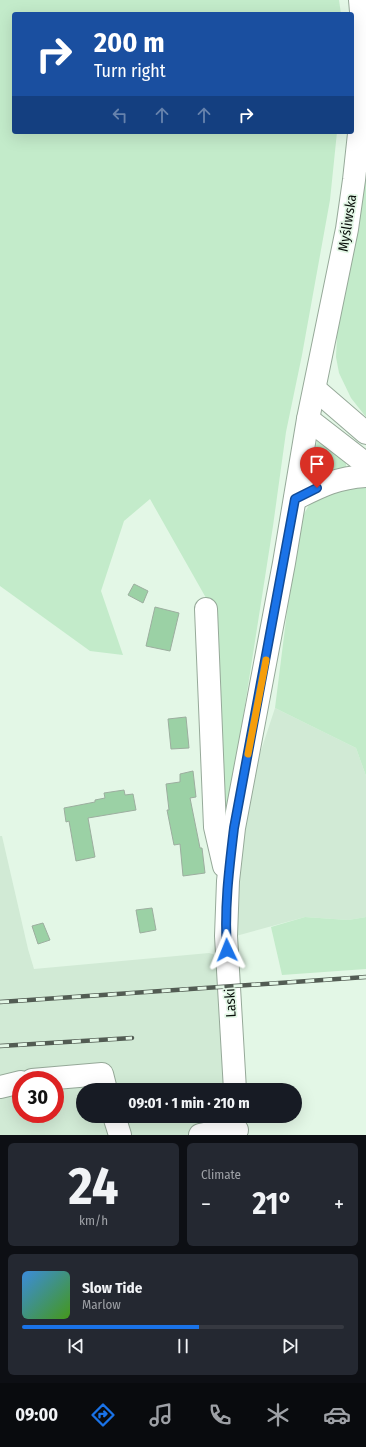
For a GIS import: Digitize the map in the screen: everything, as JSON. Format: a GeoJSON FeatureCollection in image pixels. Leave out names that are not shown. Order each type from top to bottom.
{"type":"FeatureCollection","features":[{"type":"Feature","properties":{"kind":"street","name":"Myśliwska"},"geometry":{"type":"LineString","coordinates":[[308,419],[347,229],[354,180],[362,106],[364,34],[360,0]]}},
{"type":"Feature","properties":{"kind":"street"},"geometry":{"type":"LineString","coordinates":[[315,389],[365,432]]}},
{"type":"Feature","properties":{"kind":"street"},"geometry":{"type":"LineString","coordinates":[[308,419],[358,458]]}},
{"type":"Feature","properties":{"kind":"street","name":"Laski"},"geometry":{"type":"LineString","coordinates":[[234,1083],[226,936],[228,881],[234,828],[295,499],[308,419]]}},
{"type":"Feature","properties":{"kind":"street"},"geometry":{"type":"LineString","coordinates":[[358,458],[349,441],[353,436],[365,432]]}},
{"type":"Feature","properties":{"kind":"street"},"geometry":{"type":"LineString","coordinates":[[295,499],[328,483],[348,477],[366,476]]}},
{"type":"Feature","properties":{"kind":"street"},"geometry":{"type":"LineString","coordinates":[[206,609],[215,827],[228,881]]}},
{"type":"Feature","properties":{"kind":"street"},"geometry":{"type":"LineString","coordinates":[[64,1077],[102,1074],[104,1083]]}},
{"type":"Feature","properties":{"kind":"street"},"geometry":{"type":"LineString","coordinates":[[0,1087],[12,1084]]}},
{"type":"Feature","properties":{"kind":"street"},"geometry":{"type":"LineString","coordinates":[[116,1123],[120,1135]]}},
{"type":"Feature","properties":{"kind":"street"},"geometry":{"type":"LineString","coordinates":[[200,1135],[236,1127]]}},
{"type":"Feature","properties":{"kind":"shaded area"},"geometry":{"type":"Polygon","coordinates":[[[0,0],[339,0],[341,12],[12,12],[12,134],[337,134],[330,200],[302,355],[286,432],[273,526],[232,788],[221,832],[210,605],[150,499],[124,521],[101,591],[123,655],[90,651],[0,586],[0,0]]]}},
{"type":"Feature","properties":{"kind":"shaded area"},"geometry":{"type":"Polygon","coordinates":[[[366,154],[366,417],[351,398],[339,373],[336,357],[338,318],[366,154]]]}},
{"type":"Feature","properties":{"kind":"shaded area"},"geometry":{"type":"Polygon","coordinates":[[[317,441],[346,463],[346,470],[308,485],[317,441]]]}},
{"type":"Feature","properties":{"kind":"shaded area"},"geometry":{"type":"Polygon","coordinates":[[[366,484],[366,776],[356,748],[275,708],[300,521],[309,505],[324,492],[366,484]]]}},
{"type":"Feature","properties":{"kind":"shaded area"},"geometry":{"type":"Polygon","coordinates":[[[275,708],[356,748],[366,776],[366,917],[348,920],[305,917],[236,936],[236,893],[243,829],[255,769],[275,708]]]}},
{"type":"Feature","properties":{"kind":"shaded area"},"geometry":{"type":"Polygon","coordinates":[[[0,836],[2,836],[34,969],[209,953],[216,955],[222,1032],[224,1083],[76,1083],[76,1123],[225,1123],[226,1135],[0,1135],[0,836]]]}},
{"type":"Feature","properties":{"kind":"shaded area"},"geometry":{"type":"Polygon","coordinates":[[[305,917],[348,920],[366,917],[366,969],[282,975],[271,927],[305,917]]]}},
{"type":"Feature","properties":{"kind":"building"},"geometry":{"type":"Polygon","coordinates":[[[134,584],[148,591],[143,603],[128,595],[134,584]]]}},
{"type":"Feature","properties":{"kind":"building"},"geometry":{"type":"Polygon","coordinates":[[[155,607],[179,613],[170,651],[146,646],[155,607]]]}},
{"type":"Feature","properties":{"kind":"building"},"geometry":{"type":"Polygon","coordinates":[[[186,717],[189,748],[171,749],[168,719],[186,717]]]}},
{"type":"Feature","properties":{"kind":"building"},"geometry":{"type":"Polygon","coordinates":[[[193,771],[196,797],[190,798],[200,848],[202,848],[205,873],[183,876],[180,844],[174,845],[167,810],[169,810],[166,784],[180,782],[180,774],[193,771]]]}},
{"type":"Feature","properties":{"kind":"building"},"geometry":{"type":"Polygon","coordinates":[[[124,790],[125,795],[133,794],[136,810],[88,818],[95,857],[76,861],[69,821],[66,822],[64,808],[95,802],[95,800],[105,798],[104,793],[124,790]]]}},
{"type":"Feature","properties":{"kind":"building"},"geometry":{"type":"Polygon","coordinates":[[[152,908],[156,930],[140,933],[136,910],[152,908]]]}},
{"type":"Feature","properties":{"kind":"building"},"geometry":{"type":"Polygon","coordinates":[[[43,923],[50,940],[38,944],[32,926],[43,923]]]}},
{"type":"Feature","properties":{"kind":"railway"},"geometry":{"type":"LineString","coordinates":[[0,1002],[366,977]]}},
{"type":"Feature","properties":{"kind":"railway"},"geometry":{"type":"LineString","coordinates":[[0,1046],[132,1038]]}},
{"type":"Feature","properties":{"kind":"slow traffic"},"geometry":{"type":"LineString","coordinates":[[248,754],[266,660]]}},
{"type":"Feature","properties":{"kind":"route"},"geometry":{"type":"LineString","coordinates":[[227,950],[226,936],[228,881],[234,828],[295,499],[317,488]]}}]}
